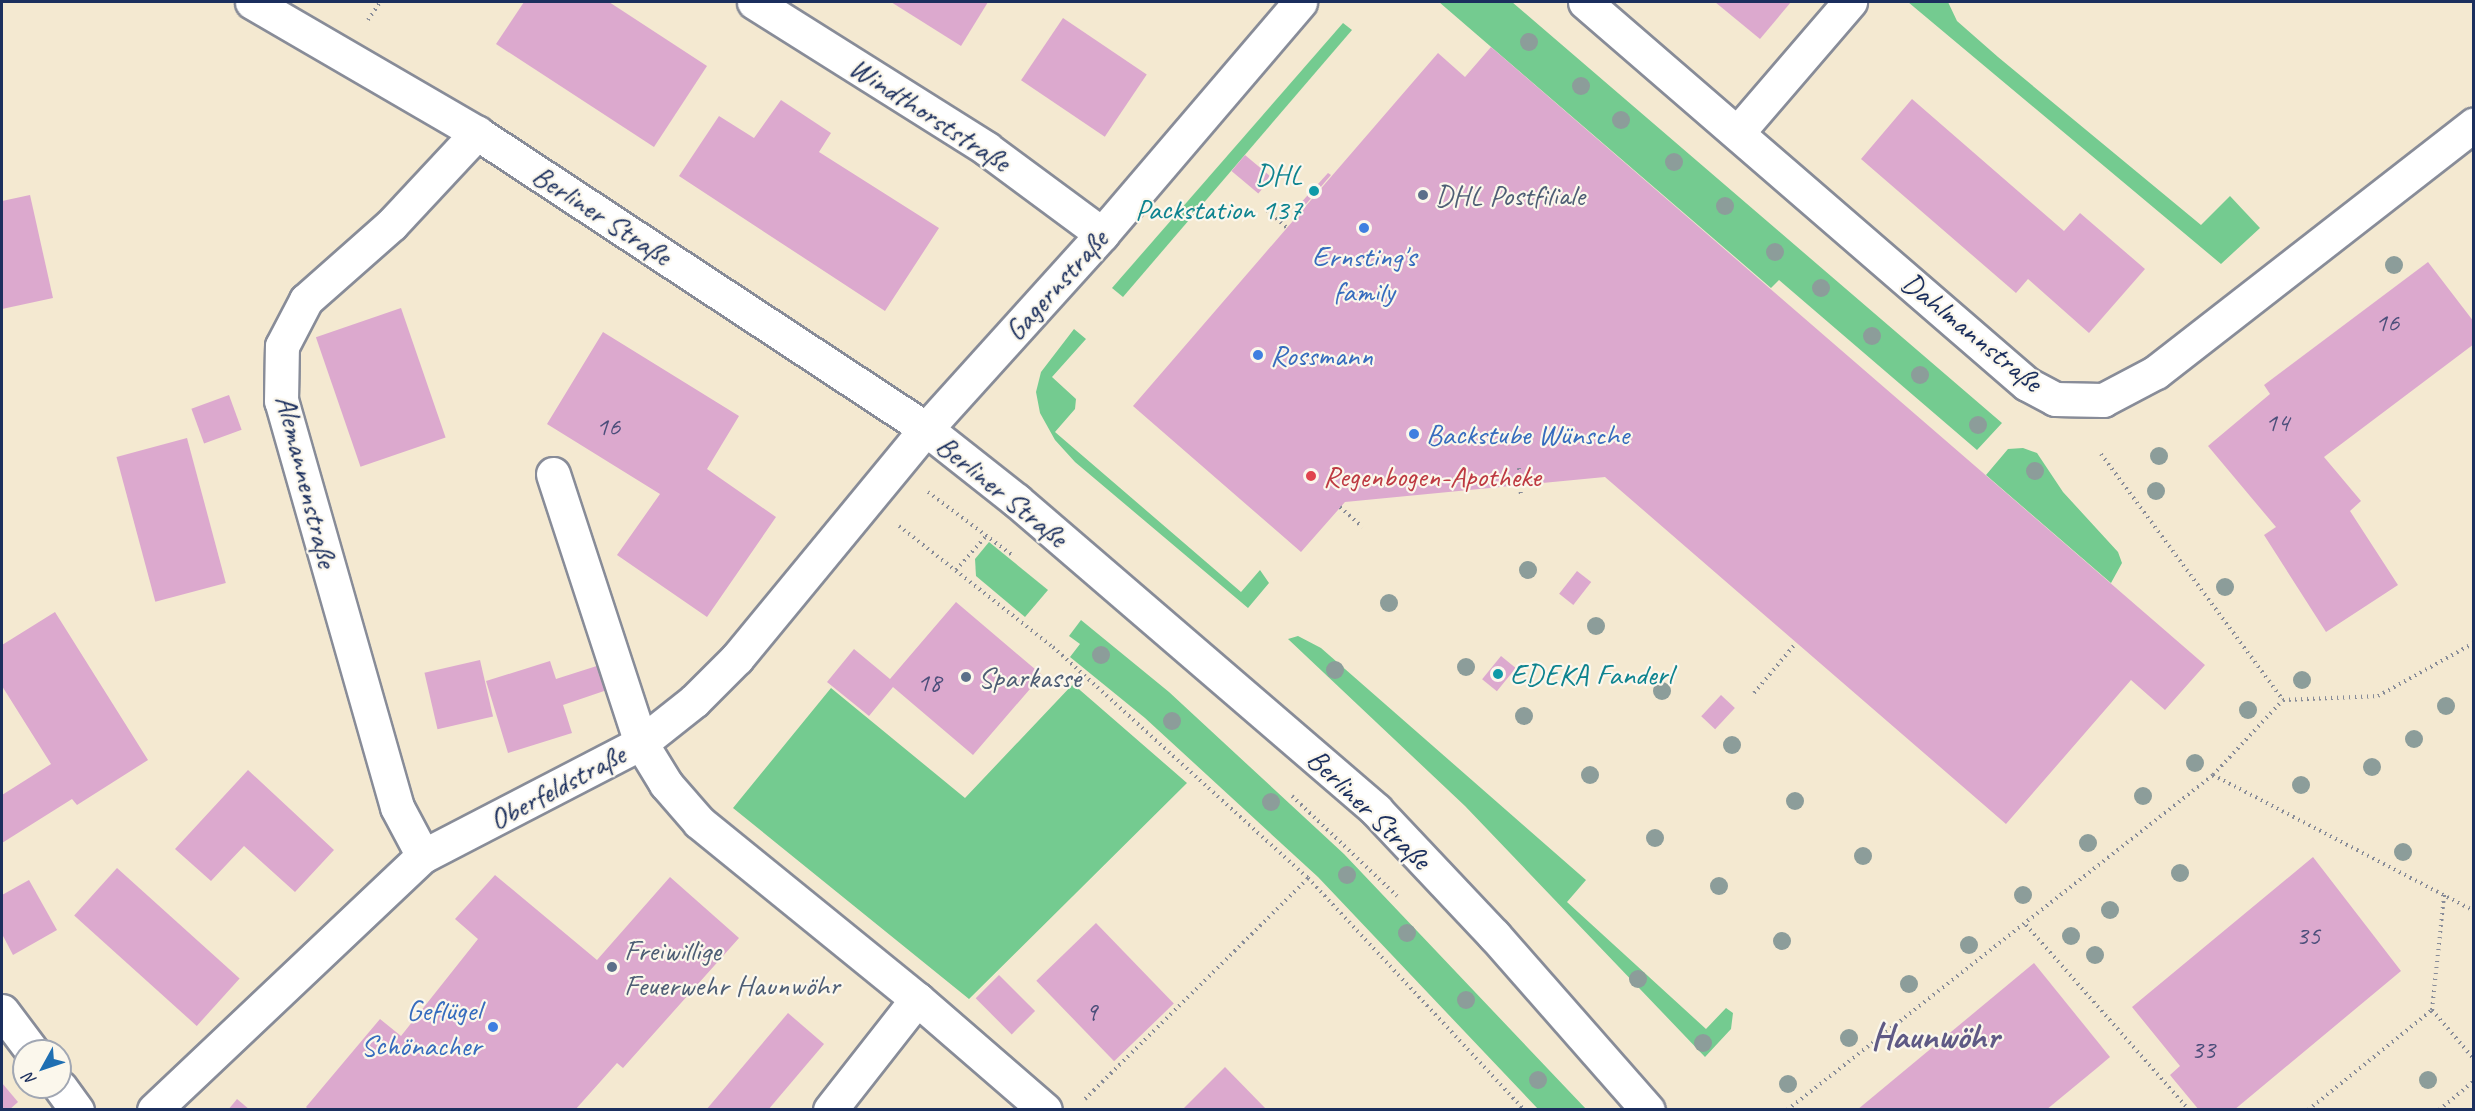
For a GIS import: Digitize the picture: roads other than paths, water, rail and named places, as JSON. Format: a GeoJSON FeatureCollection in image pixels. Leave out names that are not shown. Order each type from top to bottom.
{"type":"FeatureCollection","features":[{"type":"Feature","properties":{"kind":"street","name":"Berliner Straße"},"geometry":{"type":"LineString","coordinates":[[252,2],[477,133],[926,429],[1016,500],[1376,810],[1494,935],[1648,1110]]}},
{"type":"Feature","properties":{"kind":"street","name":"Windthorststraße"},"geometry":{"type":"LineString","coordinates":[[754,2],[987,149],[1101,234]]}},
{"type":"Feature","properties":{"kind":"street","name":"Gagernstraße"},"geometry":{"type":"LineString","coordinates":[[926,429],[1101,234],[1300,2]]}},
{"type":"Feature","properties":{"kind":"street","name":"Dahlmannstraße"},"geometry":{"type":"LineString","coordinates":[[1585,2],[2027,384],[2055,399],[2081,402],[2124,392],[2156,372],[2474,124]]}},
{"type":"Feature","properties":{"kind":"street"},"geometry":{"type":"LineString","coordinates":[[1738,132],[1850,2]]}},
{"type":"Feature","properties":{"kind":"street","name":"Alemannenstraße"},"geometry":{"type":"LineString","coordinates":[[423,856],[397,807],[281,401],[282,346],[306,300],[392,224],[477,133]]}},
{"type":"Feature","properties":{"kind":"street","name":"Oberfeldstraße"},"geometry":{"type":"LineString","coordinates":[[154,1110],[423,856],[641,743],[694,701],[737,658],[926,429]]}},
{"type":"Feature","properties":{"kind":"street"},"geometry":{"type":"LineString","coordinates":[[552,474],[641,743],[666,784],[699,822],[918,999],[1045,1110]]}},
{"type":"Feature","properties":{"kind":"street"},"geometry":{"type":"LineString","coordinates":[[830,1110],[918,999]]}},
{"type":"Feature","properties":{"kind":"street"},"geometry":{"type":"LineString","coordinates":[[2,1011],[23,1039]]}},
{"type":"Feature","properties":{"kind":"place","name":"DHL Packstation 137"},"geometry":{"type":"Point","coordinates":[1314,191]}},
{"type":"Feature","properties":{"kind":"place","name":"DHL Postfiliale"},"geometry":{"type":"Point","coordinates":[1423,195]}},
{"type":"Feature","properties":{"kind":"place","name":"Ernsting's family"},"geometry":{"type":"Point","coordinates":[1364,228]}},
{"type":"Feature","properties":{"kind":"place","name":"Rossmann"},"geometry":{"type":"Point","coordinates":[1258,355]}},
{"type":"Feature","properties":{"kind":"place","name":"Backstube Wünsche"},"geometry":{"type":"Point","coordinates":[1414,434]}},
{"type":"Feature","properties":{"kind":"place","name":"Regenbogen-Apotheke"},"geometry":{"type":"Point","coordinates":[1311,476]}},
{"type":"Feature","properties":{"kind":"place","name":"EDEKA Fanderl"},"geometry":{"type":"Point","coordinates":[1498,674]}},
{"type":"Feature","properties":{"kind":"place","name":"Sparkasse"},"geometry":{"type":"Point","coordinates":[966,677]}},
{"type":"Feature","properties":{"kind":"place","name":"Freiwillige Feuerwehr Haunwöhr"},"geometry":{"type":"Point","coordinates":[612,967]}},
{"type":"Feature","properties":{"kind":"place","name":"Geflügel Schönacher"},"geometry":{"type":"Point","coordinates":[493,1027]}},
{"type":"Feature","properties":{"kind":"district","name":"Haunwöhr"},"geometry":{"type":"Point","coordinates":[1935,1037]}}]}
